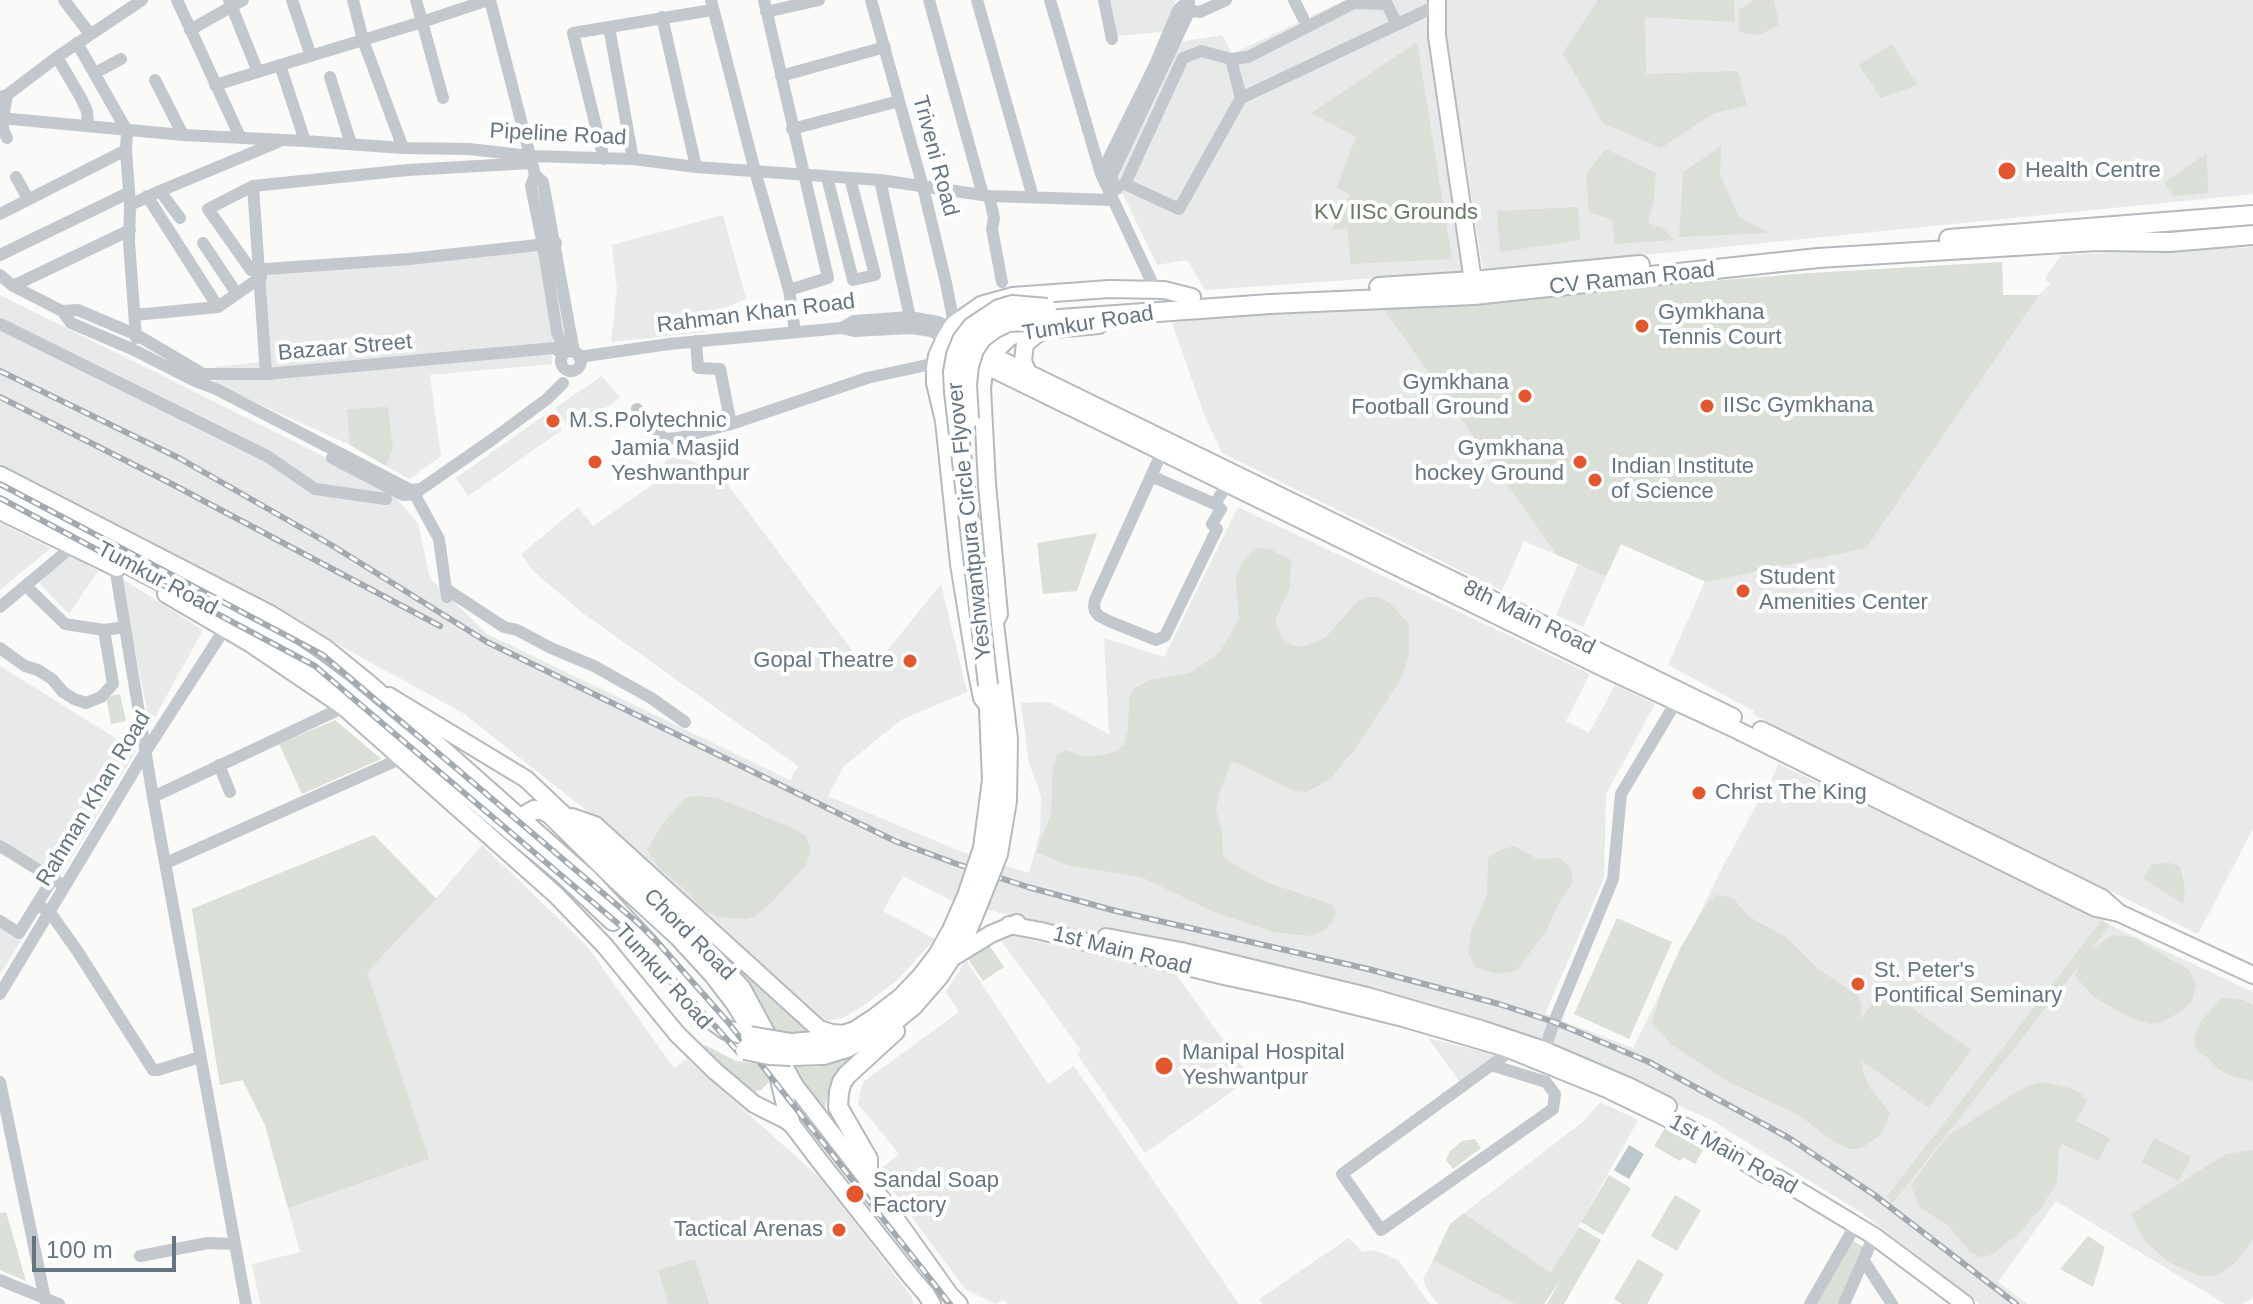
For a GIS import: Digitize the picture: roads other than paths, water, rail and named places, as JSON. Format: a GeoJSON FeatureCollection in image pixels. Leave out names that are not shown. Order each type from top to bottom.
{"type":"FeatureCollection","features":[{"type":"Feature","properties":{"kind":"highway"},"geometry":{"type":"LineString","coordinates":[[2096,235],[2253,215]]}},
{"type":"Feature","properties":{"kind":"highway"},"geometry":{"type":"LineString","coordinates":[[2096,235],[2253,227]]}},
{"type":"Feature","properties":{"kind":"highway","name":"CV Raman Road"},"geometry":{"type":"LineString","coordinates":[[1192,297],[1473,281],[1816,248],[2096,235]]}},
{"type":"Feature","properties":{"kind":"highway","name":"CV Raman Road"},"geometry":{"type":"LineString","coordinates":[[1167,310],[1474,295],[1818,258],[2096,235]]}},
{"type":"Feature","properties":{"kind":"highway"},"geometry":{"type":"LineString","coordinates":[[2096,235],[2170,242],[2253,235]]}},
{"type":"Feature","properties":{"kind":"highway"},"geometry":{"type":"LineString","coordinates":[[2096,235],[2167,249],[2253,244]]}},
{"type":"Feature","properties":{"kind":"highway","name":"Yeshwantpura Circle Flyover"},"geometry":{"type":"LineString","coordinates":[[989,706],[954,392],[953,372],[962,340],[972,327],[999,309],[1012,305],[1043,322],[1192,297]]}},
{"type":"Feature","properties":{"kind":"highway","name":"Yeshwantpura Circle Flyover"},"geometry":{"type":"LineString","coordinates":[[993,616],[968,404],[969,366],[974,350],[982,338],[1008,322],[1043,322],[1167,310]]}},
{"type":"Feature","properties":{"kind":"highway","name":"Tumkur Road"},"geometry":{"type":"LineString","coordinates":[[0,476],[270,615],[325,649],[588,879],[622,913],[715,1022],[747,1043]]}},
{"type":"Feature","properties":{"kind":"highway","name":"Tumkur Road"},"geometry":{"type":"LineString","coordinates":[[0,497],[228,623],[278,643],[321,673],[357,712],[562,873],[621,929],[701,1022],[722,1039],[824,1055],[847,1048],[892,1023],[913,1006],[952,958],[965,936],[973,899],[1007,801],[1008,739],[993,616]]}},
{"type":"Feature","properties":{"kind":"highway","name":"Tumkur Road"},"geometry":{"type":"LineString","coordinates":[[989,706],[992,780],[990,851]]}},
{"type":"Feature","properties":{"kind":"highway"},"geometry":{"type":"LineString","coordinates":[[524,821],[527,814],[534,810],[550,814],[678,936],[713,974],[736,1004],[779,1075],[790,1122]]}},
{"type":"Feature","properties":{"kind":"highway","name":"Tumkur Road"},"geometry":{"type":"LineString","coordinates":[[791,1050],[848,1034],[901,998],[922,976],[973,899]]}},
{"type":"Feature","properties":{"kind":"highway"},"geometry":{"type":"LineString","coordinates":[[868,1180],[868,1159],[845,1124],[838,1107],[839,1092],[847,1075],[888,1038],[913,1006]]}},
{"type":"Feature","properties":{"kind":"main road"},"geometry":{"type":"LineString","coordinates":[[1436,3],[1437,36],[1473,281]]}},
{"type":"Feature","properties":{"kind":"main road","name":"Tumkur Road"},"geometry":{"type":"LineString","coordinates":[[947,328],[984,304],[1013,296],[1109,289],[1160,290],[1192,297]]}},
{"type":"Feature","properties":{"kind":"main road"},"geometry":{"type":"LineString","coordinates":[[1026,296],[1043,322],[1036,335],[1025,344],[1023,361],[1028,373]]}},
{"type":"Feature","properties":{"kind":"main road","name":"Tumkur Road"},"geometry":{"type":"LineString","coordinates":[[993,616],[999,614],[982,388],[988,360],[1010,337],[1043,322]]}},
{"type":"Feature","properties":{"kind":"main road"},"geometry":{"type":"LineString","coordinates":[[947,328],[936,363],[935,383],[944,421],[958,556],[976,668],[982,698],[989,706]]}},
{"type":"Feature","properties":{"kind":"main road","name":"8th Main Road"},"geometry":{"type":"LineString","coordinates":[[947,328],[988,360],[1610,664]]}},
{"type":"Feature","properties":{"kind":"main road","name":"8th Main Road"},"geometry":{"type":"LineString","coordinates":[[988,360],[1028,373],[1138,433],[1162,452],[1227,484],[1680,696],[2102,898],[2119,913],[2253,975]]}},
{"type":"Feature","properties":{"kind":"main road"},"geometry":{"type":"LineString","coordinates":[[0,511],[228,623]]}},
{"type":"Feature","properties":{"kind":"main road","name":"Chord Road"},"geometry":{"type":"LineString","coordinates":[[367,683],[526,779],[714,957],[742,988],[795,1086],[959,1304]]}},
{"type":"Feature","properties":{"kind":"main road"},"geometry":{"type":"LineString","coordinates":[[357,712],[402,758],[556,895],[605,946],[677,1034],[715,1071],[754,1104],[790,1122],[932,1304]]}},
{"type":"Feature","properties":{"kind":"main road"},"geometry":{"type":"LineString","coordinates":[[567,815],[595,825],[819,1029],[848,1034]]}},
{"type":"Feature","properties":{"kind":"main road","name":"1st Main Road"},"geometry":{"type":"LineString","coordinates":[[1009,925],[1024,921],[1181,951],[1367,996],[1481,1029],[1545,1066],[1628,1086],[1712,1128],[1773,1174],[1874,1236],[1965,1304]]}},
{"type":"Feature","properties":{"kind":"main road"},"geometry":{"type":"LineString","coordinates":[[952,958],[1009,925]]}},
{"type":"Feature","properties":{"kind":"main road","name":"1st Main Road"},"geometry":{"type":"LineString","coordinates":[[1009,925],[1403,1018],[1511,1051],[1612,1091],[1706,1137],[1764,1174],[1773,1174]]}},
{"type":"Feature","properties":{"kind":"street"},"geometry":{"type":"LineString","coordinates":[[64,0],[90,34]]}},
{"type":"Feature","properties":{"kind":"street"},"geometry":{"type":"LineString","coordinates":[[7,138],[1,118],[4,96],[142,0]]}},
{"type":"Feature","properties":{"kind":"street"},"geometry":{"type":"LineString","coordinates":[[177,0],[240,137]]}},
{"type":"Feature","properties":{"kind":"street"},"geometry":{"type":"LineString","coordinates":[[292,0],[311,56]]}},
{"type":"Feature","properties":{"kind":"street"},"geometry":{"type":"LineString","coordinates":[[353,0],[363,40],[403,148]]}},
{"type":"Feature","properties":{"kind":"street"},"geometry":{"type":"LineString","coordinates":[[416,0],[443,98]]}},
{"type":"Feature","properties":{"kind":"street"},"geometry":{"type":"LineString","coordinates":[[215,85],[489,0],[532,165],[531,186],[549,244],[557,332],[567,353]]}},
{"type":"Feature","properties":{"kind":"street"},"geometry":{"type":"LineString","coordinates":[[789,290],[828,278],[765,6],[819,0]]}},
{"type":"Feature","properties":{"kind":"street","name":"Triveni Road"},"geometry":{"type":"LineString","coordinates":[[871,0],[923,187],[947,328]]}},
{"type":"Feature","properties":{"kind":"street"},"geometry":{"type":"LineString","coordinates":[[929,0],[994,218],[992,229],[1002,282]]}},
{"type":"Feature","properties":{"kind":"street"},"geometry":{"type":"LineString","coordinates":[[977,0],[1033,197]]}},
{"type":"Feature","properties":{"kind":"street"},"geometry":{"type":"LineString","coordinates":[[1050,0],[1113,200],[1160,290]]}},
{"type":"Feature","properties":{"kind":"street"},"geometry":{"type":"LineString","coordinates":[[1104,0],[1112,39]]}},
{"type":"Feature","properties":{"kind":"street"},"geometry":{"type":"LineString","coordinates":[[1160,290],[1106,175],[1154,67],[1186,5],[1200,12],[1226,0]]}},
{"type":"Feature","properties":{"kind":"street"},"geometry":{"type":"LineString","coordinates":[[1294,0],[1303,18]]}},
{"type":"Feature","properties":{"kind":"street"},"geometry":{"type":"LineString","coordinates":[[190,30],[234,2],[258,72]]}},
{"type":"Feature","properties":{"kind":"street"},"geometry":{"type":"LineString","coordinates":[[1396,23],[1387,4],[1354,3],[1248,57],[1231,59],[1201,51],[1183,58],[1125,184],[1179,209],[1241,98],[1396,23],[1436,3]]}},
{"type":"Feature","properties":{"kind":"street"},"geometry":{"type":"LineString","coordinates":[[604,159],[573,33],[712,5],[789,290],[795,332]]}},
{"type":"Feature","properties":{"kind":"street"},"geometry":{"type":"LineString","coordinates":[[662,17],[696,167]]}},
{"type":"Feature","properties":{"kind":"street"},"geometry":{"type":"LineString","coordinates":[[609,27],[633,159]]}},
{"type":"Feature","properties":{"kind":"street"},"geometry":{"type":"LineString","coordinates":[[77,43],[127,131],[129,242],[137,335],[132,349]]}},
{"type":"Feature","properties":{"kind":"street"},"geometry":{"type":"LineString","coordinates":[[781,76],[885,47]]}},
{"type":"Feature","properties":{"kind":"street"},"geometry":{"type":"LineString","coordinates":[[57,57],[87,111],[88,126]]}},
{"type":"Feature","properties":{"kind":"street"},"geometry":{"type":"LineString","coordinates":[[95,73],[121,59]]}},
{"type":"Feature","properties":{"kind":"street"},"geometry":{"type":"LineString","coordinates":[[1231,59],[1241,98]]}},
{"type":"Feature","properties":{"kind":"street"},"geometry":{"type":"LineString","coordinates":[[280,65],[305,141]]}},
{"type":"Feature","properties":{"kind":"street"},"geometry":{"type":"LineString","coordinates":[[330,77],[351,144]]}},
{"type":"Feature","properties":{"kind":"street"},"geometry":{"type":"LineString","coordinates":[[155,80],[183,135]]}},
{"type":"Feature","properties":{"kind":"street"},"geometry":{"type":"LineString","coordinates":[[792,129],[899,101]]}},
{"type":"Feature","properties":{"kind":"street","name":"Pipeline Road"},"geometry":{"type":"LineString","coordinates":[[1,118],[183,135],[469,149],[532,165],[633,159],[696,167],[880,180],[986,195],[1113,200]]}},
{"type":"Feature","properties":{"kind":"street"},"geometry":{"type":"LineString","coordinates":[[0,255],[129,199],[160,191],[281,140]]}},
{"type":"Feature","properties":{"kind":"street"},"geometry":{"type":"LineString","coordinates":[[0,214],[126,150]]}},
{"type":"Feature","properties":{"kind":"street"},"geometry":{"type":"LineString","coordinates":[[532,165],[408,170],[253,186],[208,209],[251,270],[261,273],[549,244]]}},
{"type":"Feature","properties":{"kind":"street"},"geometry":{"type":"LineString","coordinates":[[16,177],[28,199]]}},
{"type":"Feature","properties":{"kind":"street"},"geometry":{"type":"LineString","coordinates":[[827,177],[853,280],[875,275],[850,178]]}},
{"type":"Feature","properties":{"kind":"street"},"geometry":{"type":"LineString","coordinates":[[880,180],[910,317]]}},
{"type":"Feature","properties":{"kind":"street"},"geometry":{"type":"LineString","coordinates":[[253,186],[266,370]]}},
{"type":"Feature","properties":{"kind":"street"},"geometry":{"type":"LineString","coordinates":[[160,191],[180,218]]}},
{"type":"Feature","properties":{"kind":"street"},"geometry":{"type":"LineString","coordinates":[[147,196],[218,307]]}},
{"type":"Feature","properties":{"kind":"street"},"geometry":{"type":"LineString","coordinates":[[13,286],[130,230]]}},
{"type":"Feature","properties":{"kind":"street"},"geometry":{"type":"LineString","coordinates":[[203,243],[237,294]]}},
{"type":"Feature","properties":{"kind":"street"},"geometry":{"type":"LineString","coordinates":[[135,315],[218,307],[261,273]]}},
{"type":"Feature","properties":{"kind":"street"},"geometry":{"type":"LineString","coordinates":[[0,275],[13,286],[62,311],[71,323],[195,381],[299,378],[567,353]]}},
{"type":"Feature","properties":{"kind":"street","name":"Bazaar Street"},"geometry":{"type":"LineString","coordinates":[[62,311],[78,310],[137,335],[218,382],[266,370],[545,343],[567,353]]}},
{"type":"Feature","properties":{"kind":"street","name":"Rahman Khan Road"},"geometry":{"type":"LineString","coordinates":[[567,353],[842,328],[854,321],[910,317],[947,328]]}},
{"type":"Feature","properties":{"kind":"street"},"geometry":{"type":"LineString","coordinates":[[0,324],[267,456],[315,489],[386,499]]}},
{"type":"Feature","properties":{"kind":"street"},"geometry":{"type":"LineString","coordinates":[[842,328],[854,331],[912,328],[931,331],[947,328]]}},
{"type":"Feature","properties":{"kind":"street"},"geometry":{"type":"LineString","coordinates":[[696,341],[698,368],[720,369],[731,424]]}},
{"type":"Feature","properties":{"kind":"street"},"geometry":{"type":"LineString","coordinates":[[413,493],[428,491],[550,405],[565,377],[561,364],[567,353]]}},
{"type":"Feature","properties":{"kind":"street"},"geometry":{"type":"LineString","coordinates":[[637,409],[664,439],[678,438],[731,424],[867,378],[936,363]]}},
{"type":"Feature","properties":{"kind":"street"},"geometry":{"type":"LineString","coordinates":[[218,382],[415,485],[565,377]]}},
{"type":"Feature","properties":{"kind":"street"},"geometry":{"type":"LineString","coordinates":[[218,382],[413,493],[439,539],[447,593],[504,627],[517,630],[594,666],[651,698],[685,722]]}},
{"type":"Feature","properties":{"kind":"street"},"geometry":{"type":"LineString","coordinates":[[1151,476],[1221,509],[1212,524],[1217,529],[1165,636],[1156,640],[1111,622],[1095,611],[1095,600],[1151,476],[1162,452]]}},
{"type":"Feature","properties":{"kind":"street"},"geometry":{"type":"LineString","coordinates":[[1215,504],[1227,484]]}},
{"type":"Feature","properties":{"kind":"street"},"geometry":{"type":"LineString","coordinates":[[0,607],[73,546]]}},
{"type":"Feature","properties":{"kind":"street"},"geometry":{"type":"LineString","coordinates":[[115,567],[153,797],[246,1304]]}},
{"type":"Feature","properties":{"kind":"street"},"geometry":{"type":"LineString","coordinates":[[26,586],[65,624],[104,630],[125,627]]}},
{"type":"Feature","properties":{"kind":"street","name":"Rahman Khan Road"},"geometry":{"type":"LineString","coordinates":[[0,994],[4,978],[31,940],[42,908],[228,623]]}},
{"type":"Feature","properties":{"kind":"street"},"geometry":{"type":"LineString","coordinates":[[0,648],[25,666],[52,679],[63,692],[86,703],[101,697],[113,684],[104,630]]}},
{"type":"Feature","properties":{"kind":"street"},"geometry":{"type":"LineString","coordinates":[[1511,1051],[1342,1174],[1381,1230],[1553,1109],[1555,1094],[1545,1066],[1556,1016],[1613,879],[1621,794],[1680,696]]}},
{"type":"Feature","properties":{"kind":"street"},"geometry":{"type":"LineString","coordinates":[[153,797],[219,765],[357,712]]}},
{"type":"Feature","properties":{"kind":"street"},"geometry":{"type":"LineString","coordinates":[[166,863],[402,758]]}},
{"type":"Feature","properties":{"kind":"street"},"geometry":{"type":"LineString","coordinates":[[219,765],[230,792]]}},
{"type":"Feature","properties":{"kind":"street"},"geometry":{"type":"LineString","coordinates":[[0,846],[59,882]]}},
{"type":"Feature","properties":{"kind":"street"},"geometry":{"type":"LineString","coordinates":[[19,933],[42,908],[78,952],[153,1070],[200,1057]]}},
{"type":"Feature","properties":{"kind":"street"},"geometry":{"type":"LineString","coordinates":[[0,921],[31,940]]}},
{"type":"Feature","properties":{"kind":"street"},"geometry":{"type":"LineString","coordinates":[[1491,1065],[1545,1066]]}},
{"type":"Feature","properties":{"kind":"street"},"geometry":{"type":"LineString","coordinates":[[0,1082],[45,1300]]}},
{"type":"Feature","properties":{"kind":"street"},"geometry":{"type":"LineString","coordinates":[[0,1153],[14,1150]]}},
{"type":"Feature","properties":{"kind":"street"},"geometry":{"type":"LineString","coordinates":[[1810,1304],[1855,1226]]}},
{"type":"Feature","properties":{"kind":"street"},"geometry":{"type":"LineString","coordinates":[[1844,1304],[1874,1236]]}},
{"type":"Feature","properties":{"kind":"street"},"geometry":{"type":"LineString","coordinates":[[140,1256],[208,1243],[234,1244]]}},
{"type":"Feature","properties":{"kind":"street"},"geometry":{"type":"LineString","coordinates":[[1864,1261],[1892,1304]]}},
{"type":"Feature","properties":{"kind":"street"},"geometry":{"type":"LineString","coordinates":[[0,1280],[59,1304]]}},
{"type":"Feature","properties":{"kind":"railway"},"geometry":{"type":"LineString","coordinates":[[0,371],[179,458],[333,546],[487,642],[895,841],[1028,887],[1116,911],[1368,969],[1499,1004],[1554,1022],[1649,1062],[1789,1138],[1873,1194],[2016,1304]]}},
{"type":"Feature","properties":{"kind":"railway"},"geometry":{"type":"LineString","coordinates":[[0,397],[440,626]]}},
{"type":"Feature","properties":{"kind":"railway"},"geometry":{"type":"LineString","coordinates":[[0,484],[323,655],[638,923],[727,1021],[950,1304]]}},
{"type":"Feature","properties":{"kind":"railway"},"geometry":{"type":"LineString","coordinates":[[0,498],[315,666],[629,933],[739,1053]]}},
{"type":"Feature","properties":{"kind":"place","name":"Health Centre"},"geometry":{"type":"Point","coordinates":[2007,171]}},
{"type":"Feature","properties":{"kind":"place","name":"Gymkhana Tennis Court"},"geometry":{"type":"Point","coordinates":[1642,326]}},
{"type":"Feature","properties":{"kind":"place","name":"Gymkhana Football Ground"},"geometry":{"type":"Point","coordinates":[1525,396]}},
{"type":"Feature","properties":{"kind":"place","name":"IISc Gymkhana"},"geometry":{"type":"Point","coordinates":[1707,406]}},
{"type":"Feature","properties":{"kind":"place","name":"M.S.Polytechnic"},"geometry":{"type":"Point","coordinates":[553,421]}},
{"type":"Feature","properties":{"kind":"place","name":"Jamia Masjid Yeshwanthpur"},"geometry":{"type":"Point","coordinates":[595,462]}},
{"type":"Feature","properties":{"kind":"place","name":"Gymkhana hockey Ground"},"geometry":{"type":"Point","coordinates":[1580,462]}},
{"type":"Feature","properties":{"kind":"place","name":"Indian Institute of Science"},"geometry":{"type":"Point","coordinates":[1595,480]}},
{"type":"Feature","properties":{"kind":"place","name":"Student Amenities Center"},"geometry":{"type":"Point","coordinates":[1743,591]}},
{"type":"Feature","properties":{"kind":"place","name":"Gopal Theatre"},"geometry":{"type":"Point","coordinates":[910,661]}},
{"type":"Feature","properties":{"kind":"place","name":"Christ The King"},"geometry":{"type":"Point","coordinates":[1699,793]}},
{"type":"Feature","properties":{"kind":"place","name":"St. Peter's Pontifical Seminary"},"geometry":{"type":"Point","coordinates":[1858,984]}},
{"type":"Feature","properties":{"kind":"place","name":"Manipal Hospital Yeshwantpur"},"geometry":{"type":"Point","coordinates":[1164,1066]}},
{"type":"Feature","properties":{"kind":"place","name":"Sandal Soap Factory"},"geometry":{"type":"Point","coordinates":[855,1194]}},
{"type":"Feature","properties":{"kind":"place","name":"Tactical Arenas"},"geometry":{"type":"Point","coordinates":[839,1230]}},
{"type":"Feature","properties":{"kind":"park label","name":"KV IISc Grounds"},"geometry":{"type":"Point","coordinates":[1396,213]}}]}
